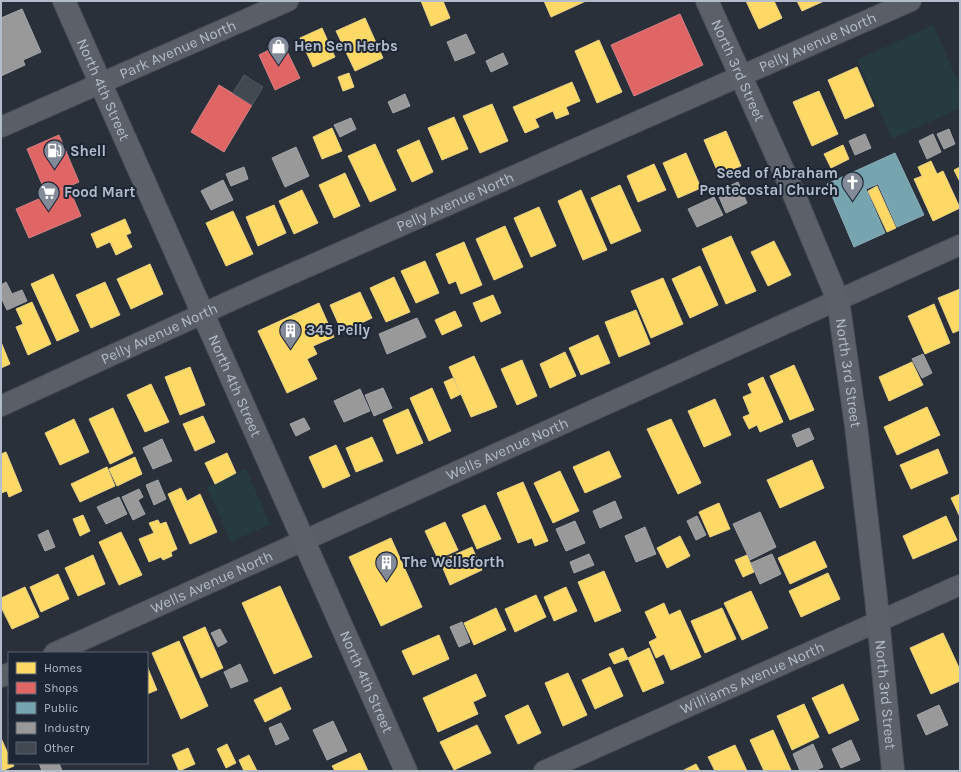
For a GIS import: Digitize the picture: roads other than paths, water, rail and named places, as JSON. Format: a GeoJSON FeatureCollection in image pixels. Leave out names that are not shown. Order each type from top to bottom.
{"type":"FeatureCollection","features":[{"type":"Feature","properties":{"kind":"main road","name":"North 4th Street"},"geometry":{"type":"LineString","coordinates":[[64,1],[406,771]]}},
{"type":"Feature","properties":{"kind":"main road","name":"North 3rd Street"},"geometry":{"type":"LineString","coordinates":[[707,1],[742,77],[838,300],[856,426],[879,621],[893,771]]}},
{"type":"Feature","properties":{"kind":"street","name":"Park Avenue North"},"geometry":{"type":"LineString","coordinates":[[1,127],[288,1]]}},
{"type":"Feature","properties":{"kind":"street","name":"Pelly Avenue North"},"geometry":{"type":"LineString","coordinates":[[1,406],[203,313],[742,77],[911,1]]}},
{"type":"Feature","properties":{"kind":"street","name":"Wells Avenue North"},"geometry":{"type":"LineString","coordinates":[[56,652],[960,245]]}},
{"type":"Feature","properties":{"kind":"street","name":"Williams Avenue North"},"geometry":{"type":"LineString","coordinates":[[544,771],[960,585]]}},
{"type":"Feature","properties":{"kind":"place","name":"Hen Sen Herbs"},"geometry":{"type":"Point","coordinates":[279,66]}},
{"type":"Feature","properties":{"kind":"place","name":"Shell"},"geometry":{"type":"Point","coordinates":[55,170]}},
{"type":"Feature","properties":{"kind":"place","name":"Seed of Abraham Pentecostal Church"},"geometry":{"type":"Point","coordinates":[853,202]}},
{"type":"Feature","properties":{"kind":"place","name":"Food Mart"},"geometry":{"type":"Point","coordinates":[48,212]}},
{"type":"Feature","properties":{"kind":"place","name":"345 Pelly"},"geometry":{"type":"Point","coordinates":[291,350]}},
{"type":"Feature","properties":{"kind":"place","name":"The Wellsforth"},"geometry":{"type":"Point","coordinates":[386,582]}}]}
